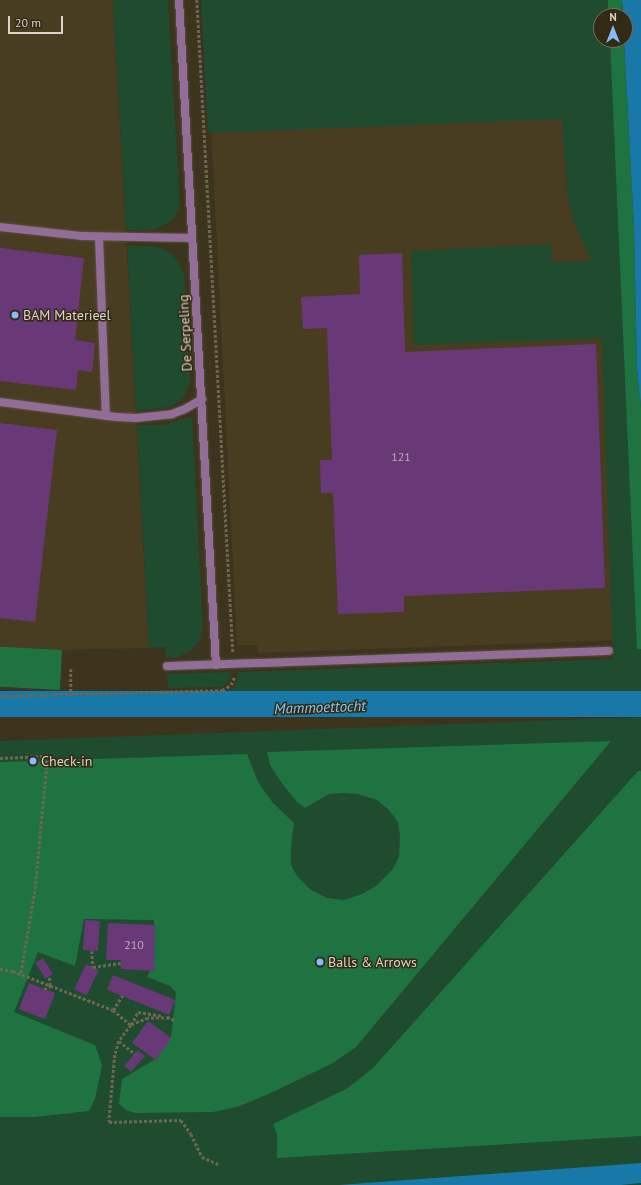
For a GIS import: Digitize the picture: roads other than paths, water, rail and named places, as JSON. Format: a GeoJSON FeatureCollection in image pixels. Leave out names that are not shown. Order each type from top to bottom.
{"type":"FeatureCollection","features":[{"type":"Feature","properties":{"kind":"street","name":"De Serpeling"},"geometry":{"type":"LineString","coordinates":[[179,0],[216,665]]}},
{"type":"Feature","properties":{"kind":"street"},"geometry":{"type":"LineString","coordinates":[[0,227],[99,237],[192,238]]}},
{"type":"Feature","properties":{"kind":"street"},"geometry":{"type":"LineString","coordinates":[[99,237],[106,416]]}},
{"type":"Feature","properties":{"kind":"street"},"geometry":{"type":"LineString","coordinates":[[0,402],[106,416],[136,418],[161,416],[185,410],[202,399]]}},
{"type":"Feature","properties":{"kind":"street"},"geometry":{"type":"LineString","coordinates":[[167,666],[609,651]]}},
{"type":"Feature","properties":{"kind":"water"},"geometry":{"type":"Polygon","coordinates":[[[622,0],[641,0],[641,407],[637,369],[634,228],[624,48],[633,48],[633,8],[622,8],[622,0]]]}},
{"type":"Feature","properties":{"kind":"water","name":"Mammoettocht"},"geometry":{"type":"Polygon","coordinates":[[[0,691],[641,691],[641,717],[0,717],[0,691]]]}},
{"type":"Feature","properties":{"kind":"water"},"geometry":{"type":"Polygon","coordinates":[[[641,1163],[641,1183],[621,1185],[338,1185],[641,1163]]]}},
{"type":"Feature","properties":{"kind":"place","name":"BAM Materieel"},"geometry":{"type":"Point","coordinates":[15,315]}},
{"type":"Feature","properties":{"kind":"place","name":"Check-in"},"geometry":{"type":"Point","coordinates":[33,761]}},
{"type":"Feature","properties":{"kind":"place","name":"Balls & Arrows"},"geometry":{"type":"Point","coordinates":[320,962]}}]}
